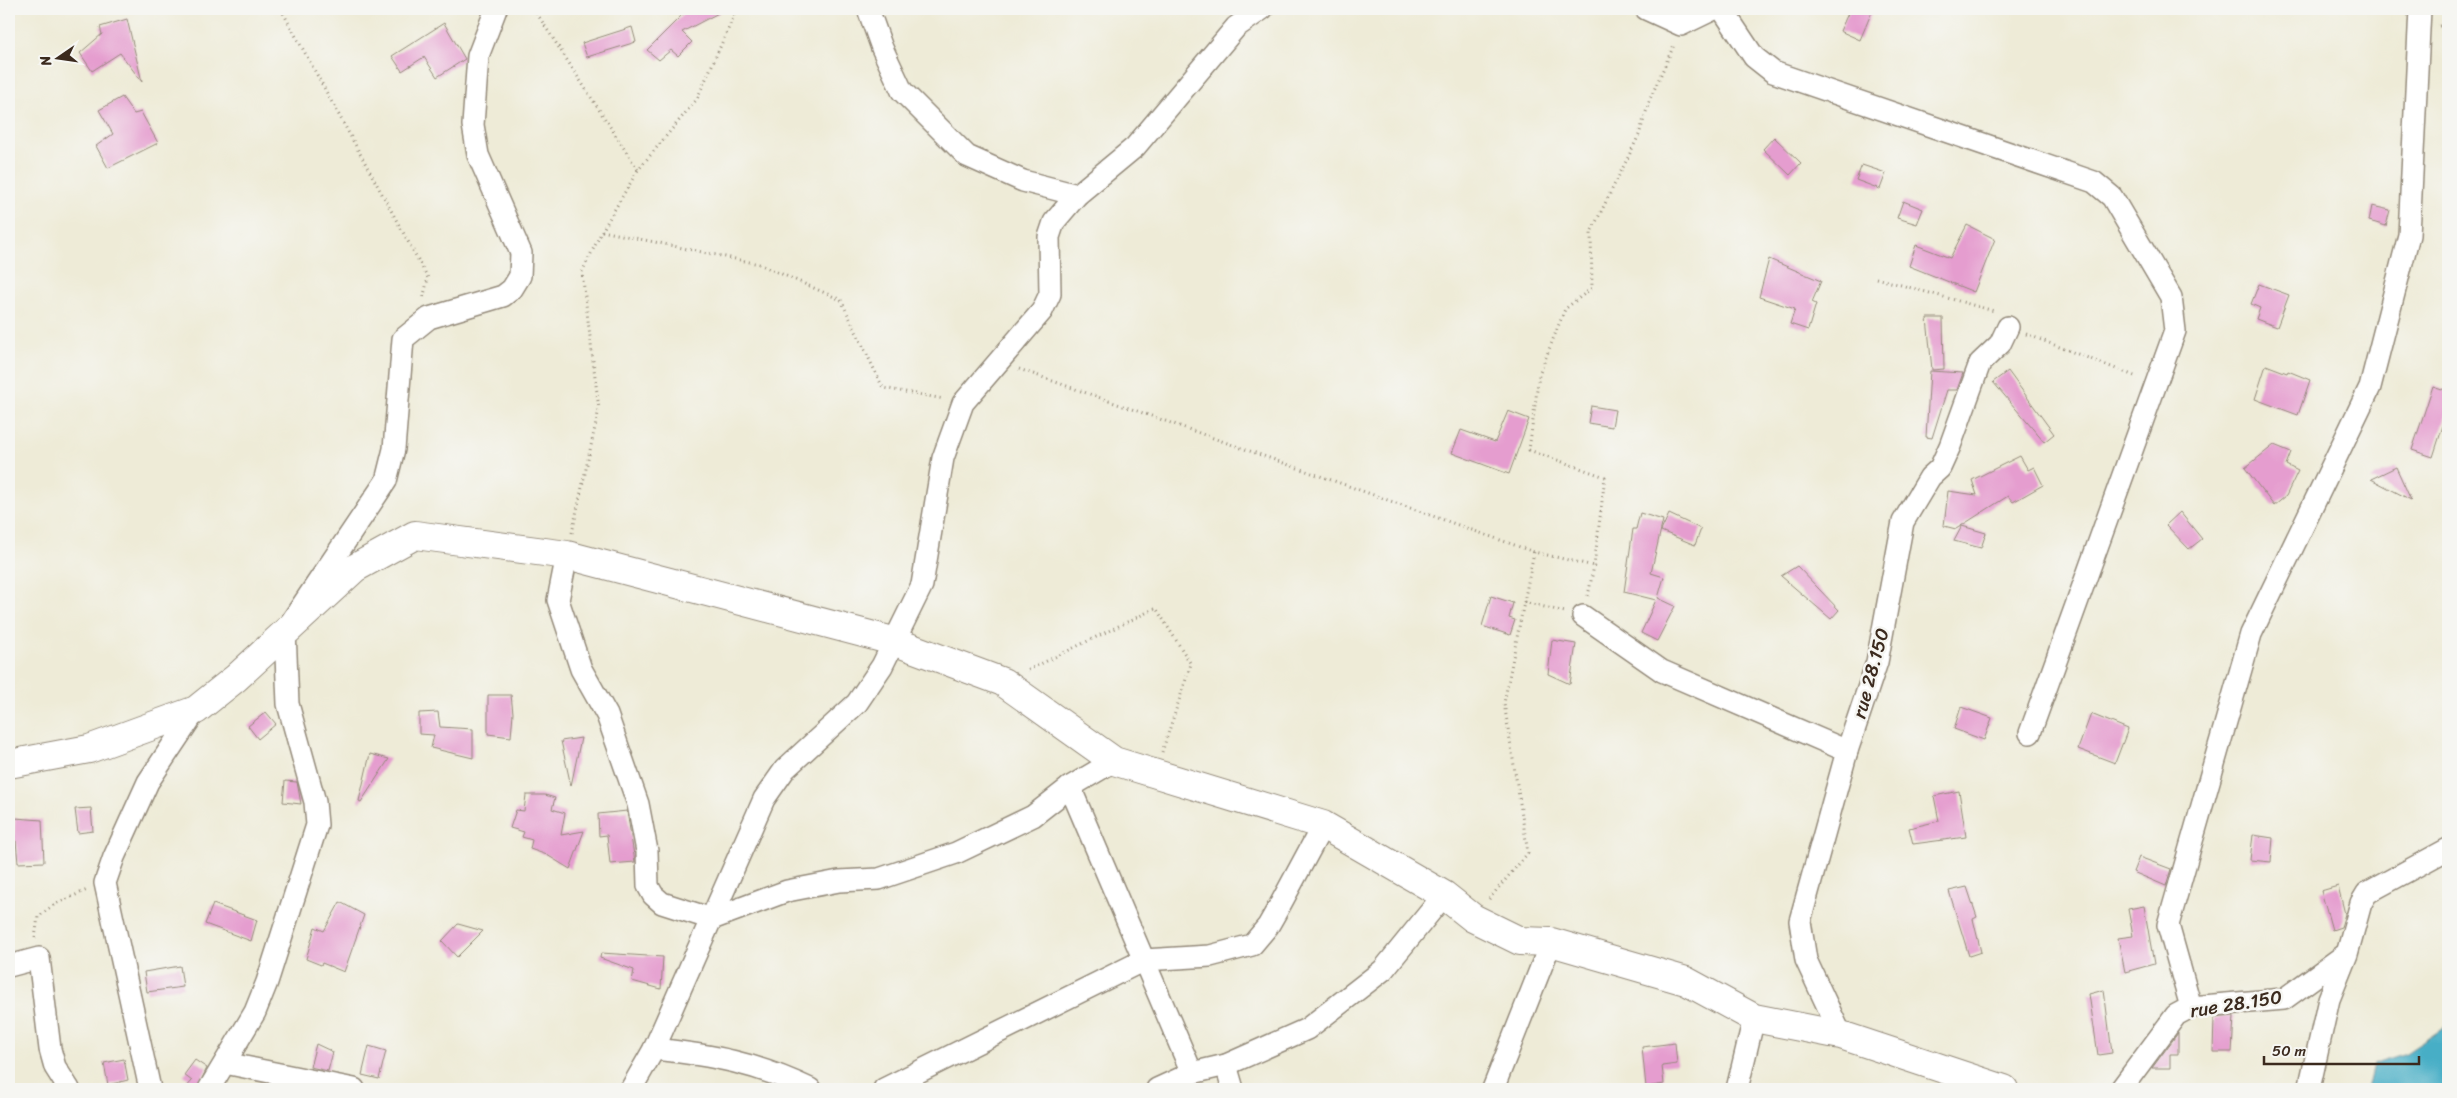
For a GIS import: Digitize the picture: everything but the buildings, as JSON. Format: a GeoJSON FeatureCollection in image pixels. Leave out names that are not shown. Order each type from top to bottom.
{"type":"FeatureCollection","features":[{"type":"Feature","properties":{"kind":"street"},"geometry":{"type":"LineString","coordinates":[[209,1089],[255,1012],[267,982],[317,825],[315,802],[288,704],[285,631],[386,481],[394,449],[403,339],[429,318],[503,296],[512,289],[520,276],[521,253],[478,155],[473,126],[478,56],[496,9]]}},
{"type":"Feature","properties":{"kind":"street"},"geometry":{"type":"LineString","coordinates":[[868,9],[882,48],[902,91],[967,156],[1023,181],[1077,195]]}},
{"type":"Feature","properties":{"kind":"street"},"geometry":{"type":"LineString","coordinates":[[631,1089],[654,1049],[764,799],[785,769],[858,704],[882,666],[922,585],[943,458],[964,403],[1042,311],[1050,294],[1049,237],[1054,222],[1077,195],[1135,147],[1236,27],[1262,9]]}},
{"type":"Feature","properties":{"kind":"street"},"geometry":{"type":"LineString","coordinates":[[1646,9],[1681,26],[1714,9]]}},
{"type":"Feature","properties":{"kind":"street"},"geometry":{"type":"LineString","coordinates":[[1722,9],[1754,57],[1773,72],[2094,182],[2112,197],[2171,297],[2175,331],[2030,733]]}},
{"type":"Feature","properties":{"kind":"street"},"geometry":{"type":"LineString","coordinates":[[2190,1007],[2168,925],[2251,634],[2370,388],[2409,235],[2420,9]]}},
{"type":"Feature","properties":{"kind":"street","name":"rue 28.150"},"geometry":{"type":"LineString","coordinates":[[1841,1035],[1806,960],[1800,920],[1847,752],[1877,662],[1904,522],[1930,477],[1940,468],[1950,446],[1980,363],[2000,344],[2008,327]]}},
{"type":"Feature","properties":{"kind":"street"},"geometry":{"type":"LineString","coordinates":[[150,1089],[105,883],[114,857],[148,782],[196,710],[236,678],[355,568],[414,535],[567,555],[893,641],[1003,682],[1114,761],[1323,825],[1444,895],[1473,918],[1520,941],[1551,942],[1686,982],[1754,1018],[1841,1035],[2004,1089]]}},
{"type":"Feature","properties":{"kind":"street"},"geometry":{"type":"LineString","coordinates":[[567,555],[558,600],[581,668],[606,716],[638,804],[647,851],[648,886],[653,895],[662,904],[712,919],[787,891],[839,881],[879,879],[956,853],[1033,816],[1070,787],[1114,761]]}},
{"type":"Feature","properties":{"kind":"street"},"geometry":{"type":"LineString","coordinates":[[1583,616],[1662,670],[1847,752]]}},
{"type":"Feature","properties":{"kind":"street"},"geometry":{"type":"LineString","coordinates":[[9,764],[89,748],[196,710]]}},
{"type":"Feature","properties":{"kind":"street"},"geometry":{"type":"LineString","coordinates":[[1070,787],[1192,1073]]}},
{"type":"Feature","properties":{"kind":"street"},"geometry":{"type":"LineString","coordinates":[[884,1089],[1144,960],[1210,956],[1252,945],[1268,926],[1323,825]]}},
{"type":"Feature","properties":{"kind":"street"},"geometry":{"type":"LineString","coordinates":[[2309,1089],[2329,999],[2347,954],[2360,903],[2367,893],[2448,850]]}},
{"type":"Feature","properties":{"kind":"street"},"geometry":{"type":"LineString","coordinates":[[1157,1089],[1192,1073],[1226,1065],[1307,1029],[1383,970],[1444,895]]}},
{"type":"Feature","properties":{"kind":"street"},"geometry":{"type":"LineString","coordinates":[[1493,1089],[1551,942]]}},
{"type":"Feature","properties":{"kind":"street","name":"rue 28.150"},"geometry":{"type":"LineString","coordinates":[[2121,1089],[2176,1015],[2190,1007],[2284,999],[2347,954]]}},
{"type":"Feature","properties":{"kind":"street"},"geometry":{"type":"LineString","coordinates":[[9,966],[39,958],[50,1049],[56,1067],[69,1089]]}},
{"type":"Feature","properties":{"kind":"street"},"geometry":{"type":"LineString","coordinates":[[1737,1089],[1754,1018]]}},
{"type":"Feature","properties":{"kind":"street"},"geometry":{"type":"LineString","coordinates":[[654,1049],[712,1056],[777,1073],[810,1089]]}},
{"type":"Feature","properties":{"kind":"street"},"geometry":{"type":"LineString","coordinates":[[225,1063],[354,1089]]}},
{"type":"Feature","properties":{"kind":"street"},"geometry":{"type":"LineString","coordinates":[[1226,1065],[1233,1089]]}},
{"type":"Feature","properties":{"kind":"path"},"geometry":{"type":"LineString","coordinates":[[281,9],[428,278],[414,331]]}},
{"type":"Feature","properties":{"kind":"path"},"geometry":{"type":"LineString","coordinates":[[534,9],[638,170]]}},
{"type":"Feature","properties":{"kind":"path"},"geometry":{"type":"LineString","coordinates":[[567,555],[599,409],[582,272],[602,231],[638,170],[697,99],[737,9]]}},
{"type":"Feature","properties":{"kind":"path"},"geometry":{"type":"LineString","coordinates":[[1524,602],[1583,616],[1594,566],[1605,477],[1529,450],[1539,376],[1565,309],[1592,288],[1590,232],[1638,135],[1650,99],[1667,66],[1681,26]]}},
{"type":"Feature","properties":{"kind":"path"},"geometry":{"type":"LineString","coordinates":[[602,231],[759,264],[841,300],[883,388],[964,403]]}},
{"type":"Feature","properties":{"kind":"path"},"geometry":{"type":"LineString","coordinates":[[998,361],[1534,552],[1594,566]]}},
{"type":"Feature","properties":{"kind":"path"},"geometry":{"type":"LineString","coordinates":[[1473,918],[1528,853],[1504,704],[1534,552]]}},
{"type":"Feature","properties":{"kind":"path"},"geometry":{"type":"LineString","coordinates":[[1003,682],[1156,608],[1192,664],[1155,773]]}},
{"type":"Feature","properties":{"kind":"path"},"geometry":{"type":"LineString","coordinates":[[39,958],[34,934],[38,916],[55,904],[105,883]]}},
{"type":"Feature","properties":{"kind":"water"},"geometry":{"type":"Polygon","coordinates":[[[2448,1025],[2448,1089],[2367,1089],[2373,1064],[2406,1053],[2448,1025]]]}}]}
